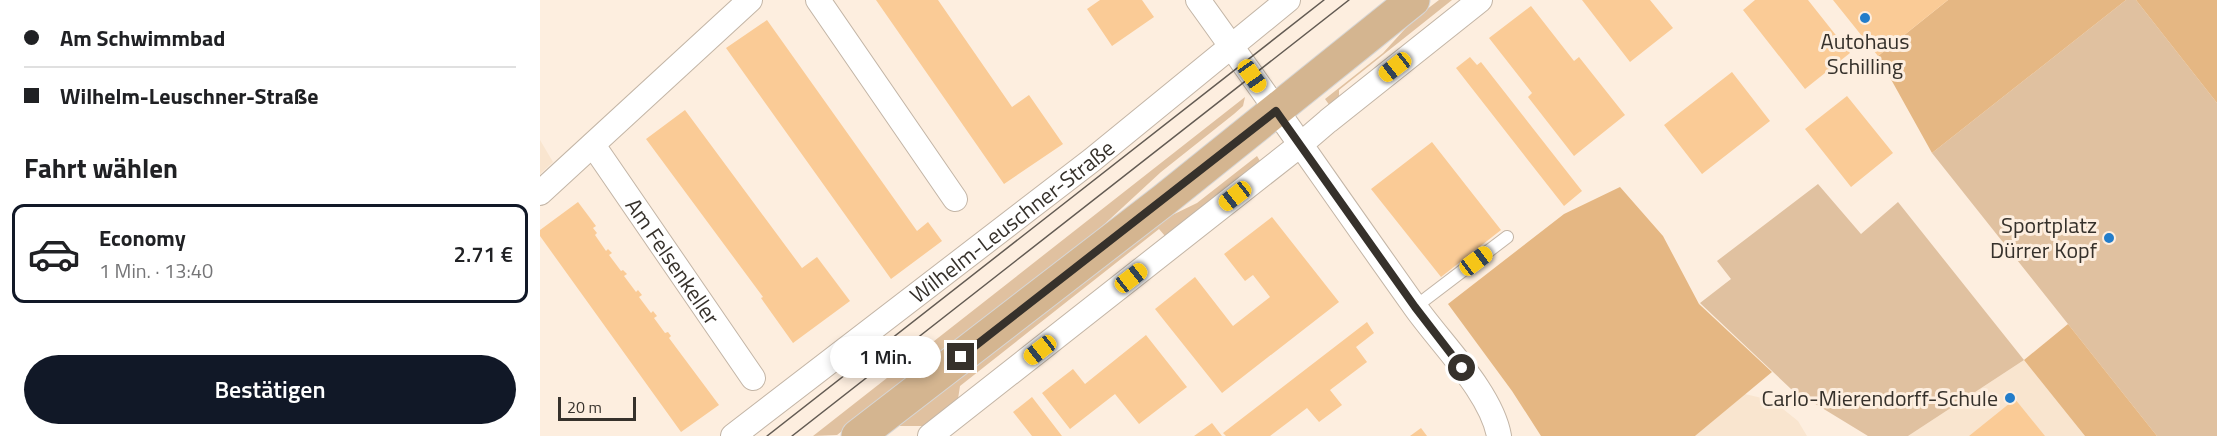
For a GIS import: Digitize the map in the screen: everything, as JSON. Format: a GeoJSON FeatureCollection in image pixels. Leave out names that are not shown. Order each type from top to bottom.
{"type":"FeatureCollection","features":[{"type":"Feature","properties":{"kind":"main road"},"geometry":{"type":"LineString","coordinates":[[858,436],[1164,200],[1413,0]]}},
{"type":"Feature","properties":{"kind":"street"},"geometry":{"type":"LineString","coordinates":[[540,193],[750,0]]}},
{"type":"Feature","properties":{"kind":"street"},"geometry":{"type":"LineString","coordinates":[[818,0],[955,199]]}},
{"type":"Feature","properties":{"kind":"street"},"geometry":{"type":"LineString","coordinates":[[1198,0],[1415,307],[1488,405],[1499,436]]}},
{"type":"Feature","properties":{"kind":"street","name":"Wilhelm-Leuschner-Straße"},"geometry":{"type":"LineString","coordinates":[[733,436],[1092,160],[1288,0]]}},
{"type":"Feature","properties":{"kind":"street"},"geometry":{"type":"LineString","coordinates":[[930,436],[1300,145],[1480,0]]}},
{"type":"Feature","properties":{"kind":"street","name":"Am Felsenkeller"},"geometry":{"type":"LineString","coordinates":[[593,145],[753,378]]}},
{"type":"Feature","properties":{"kind":"lane"},"geometry":{"type":"LineString","coordinates":[[1415,307],[1507,237]]}},
{"type":"Feature","properties":{"kind":"shaded area"},"geometry":{"type":"Polygon","coordinates":[[[1439,0],[1452,0],[1339,90],[1339,99],[1330,106],[1325,99],[1383,53],[1414,19],[1439,0]]]}},
{"type":"Feature","properties":{"kind":"shaded area"},"geometry":{"type":"Polygon","coordinates":[[[1948,0],[2126,0],[1932,153],[1878,56],[1948,0]]]}},
{"type":"Feature","properties":{"kind":"shaded area","name":"Sportplatz Dürrer Kopf"},"geometry":{"type":"Polygon","coordinates":[[[2126,0],[2136,0],[2217,103],[2217,436],[2157,436],[1932,153],[2126,0]]]}},
{"type":"Feature","properties":{"kind":"shaded area"},"geometry":{"type":"Polygon","coordinates":[[[2136,0],[2217,0],[2217,103],[2136,0]]]}},
{"type":"Feature","properties":{"kind":"shaded area"},"geometry":{"type":"Polygon","coordinates":[[[1245,97],[1243,106],[1161,172],[1084,243],[837,435],[813,436],[1245,97]]]}},
{"type":"Feature","properties":{"kind":"shaded area"},"geometry":{"type":"Polygon","coordinates":[[[540,140],[553,162],[540,174],[540,140]]]}},
{"type":"Feature","properties":{"kind":"shaded area"},"geometry":{"type":"Polygon","coordinates":[[[1257,156],[1260,161],[1165,236],[1159,229],[960,386],[958,399],[923,426],[892,426],[1162,220],[1197,203],[1257,156]]]}},
{"type":"Feature","properties":{"kind":"shaded area"},"geometry":{"type":"Polygon","coordinates":[[[1818,184],[1861,234],[1898,202],[2024,360],[1908,436],[1868,436],[1791,389],[1700,303],[1731,279],[1717,261],[1818,184]]]}},
{"type":"Feature","properties":{"kind":"shaded area"},"geometry":{"type":"Polygon","coordinates":[[[1620,187],[1663,236],[1699,304],[1772,372],[1695,436],[1541,436],[1512,391],[1448,304],[1564,214],[1620,187]]]}},
{"type":"Feature","properties":{"kind":"shaded area"},"geometry":{"type":"Polygon","coordinates":[[[2068,324],[2157,436],[2085,436],[2024,360],[2068,324]]]}},
{"type":"Feature","properties":{"kind":"shaded area","name":"Carlo-Mierendorff-Schule"},"geometry":{"type":"Polygon","coordinates":[[[2024,360],[2085,436],[1908,436],[2024,360]]]}},
{"type":"Feature","properties":{"kind":"shaded area"},"geometry":{"type":"Polygon","coordinates":[[[1745,394],[1766,399],[1783,409],[1798,421],[1807,436],[1695,436],[1745,394]]]}},
{"type":"Feature","properties":{"kind":"building"},"geometry":{"type":"Polygon","coordinates":[[[876,0],[938,0],[1012,107],[1029,95],[1063,144],[1004,184],[876,0]]]}},
{"type":"Feature","properties":{"kind":"building"},"geometry":{"type":"Polygon","coordinates":[[[1100,0],[1142,0],[1154,17],[1112,46],[1087,9],[1100,0]]]}},
{"type":"Feature","properties":{"kind":"building"},"geometry":{"type":"Polygon","coordinates":[[[1582,0],[1650,0],[1673,28],[1630,62],[1582,0]]]}},
{"type":"Feature","properties":{"kind":"building"},"geometry":{"type":"Polygon","coordinates":[[[1755,0],[1808,0],[1850,53],[1805,89],[1743,10],[1755,0]]]}},
{"type":"Feature","properties":{"kind":"building"},"geometry":{"type":"Polygon","coordinates":[[[1833,0],[1948,0],[1878,56],[1833,0]]]}},
{"type":"Feature","properties":{"kind":"building"},"geometry":{"type":"Polygon","coordinates":[[[1531,6],[1574,61],[1579,57],[1625,115],[1574,156],[1528,97],[1532,93],[1489,38],[1531,6]]]}},
{"type":"Feature","properties":{"kind":"building"},"geometry":{"type":"Polygon","coordinates":[[[767,20],[917,231],[928,222],[942,241],[891,279],[726,48],[767,20]]]}},
{"type":"Feature","properties":{"kind":"building"},"geometry":{"type":"Polygon","coordinates":[[[1470,57],[1477,65],[1481,62],[1582,191],[1564,206],[1456,68],[1470,57]]]}},
{"type":"Feature","properties":{"kind":"building"},"geometry":{"type":"Polygon","coordinates":[[[1732,72],[1770,121],[1702,174],[1664,125],[1732,72]]]}},
{"type":"Feature","properties":{"kind":"building"},"geometry":{"type":"Polygon","coordinates":[[[1847,96],[1893,153],[1851,187],[1805,129],[1847,96]]]}},
{"type":"Feature","properties":{"kind":"building"},"geometry":{"type":"Polygon","coordinates":[[[685,110],[802,268],[817,257],[850,301],[793,343],[761,298],[763,297],[646,139],[685,110]]]}},
{"type":"Feature","properties":{"kind":"building"},"geometry":{"type":"Polygon","coordinates":[[[1432,142],[1501,230],[1441,277],[1371,189],[1432,142]]]}},
{"type":"Feature","properties":{"kind":"building"},"geometry":{"type":"Polygon","coordinates":[[[578,202],[596,226],[593,228],[597,233],[595,235],[606,251],[608,249],[612,253],[609,255],[621,271],[627,274],[624,276],[636,292],[638,290],[642,295],[639,297],[651,313],[653,311],[657,316],[654,318],[665,333],[668,332],[671,336],[669,338],[719,405],[681,432],[540,236],[540,230],[578,202]]]}},
{"type":"Feature","properties":{"kind":"building"},"geometry":{"type":"Polygon","coordinates":[[[1272,217],[1339,302],[1222,393],[1155,309],[1195,277],[1233,326],[1270,297],[1253,275],[1245,281],[1224,254],[1272,217]]]}},
{"type":"Feature","properties":{"kind":"building"},"geometry":{"type":"Polygon","coordinates":[[[1367,322],[1374,333],[1356,347],[1367,362],[1330,390],[1342,405],[1319,422],[1307,408],[1270,436],[1226,436],[1223,433],[1367,322]]]}},
{"type":"Feature","properties":{"kind":"building"},"geometry":{"type":"Polygon","coordinates":[[[1146,335],[1187,387],[1139,424],[1115,394],[1070,429],[1042,393],[1073,369],[1085,384],[1146,335]]]}},
{"type":"Feature","properties":{"kind":"building"},"geometry":{"type":"Polygon","coordinates":[[[1032,397],[1062,436],[1032,436],[1013,412],[1032,397]]]}},
{"type":"Feature","properties":{"kind":"building"},"geometry":{"type":"Polygon","coordinates":[[[2015,399],[2045,436],[1969,436],[2015,399]]]}},
{"type":"Feature","properties":{"kind":"building"},"geometry":{"type":"Polygon","coordinates":[[[1212,423],[1222,436],[1194,436],[1212,423]]]}},
{"type":"Feature","properties":{"kind":"building"},"geometry":{"type":"Polygon","coordinates":[[[1421,428],[1427,436],[1410,436],[1421,428]]]}},
{"type":"Feature","properties":{"kind":"tram line"},"geometry":{"type":"LineString","coordinates":[[767,436],[1324,0]]}},
{"type":"Feature","properties":{"kind":"tram line"},"geometry":{"type":"LineString","coordinates":[[792,436],[1349,0]]}},
{"type":"Feature","properties":{"kind":"place","name":"Autohaus Schilling"},"geometry":{"type":"Point","coordinates":[1865,18]}},
{"type":"Feature","properties":{"kind":"place","name":"Sportplatz Dürrer Kopf"},"geometry":{"type":"Point","coordinates":[2109,238]}},
{"type":"Feature","properties":{"kind":"place","name":"Carlo-Mierendorff-Schule"},"geometry":{"type":"Point","coordinates":[2010,398]}},
{"type":"Feature","properties":{"kind":"route"},"geometry":{"type":"LineString","coordinates":[[961,357],[1276,111],[1415,307],[1462,368]]}}]}
